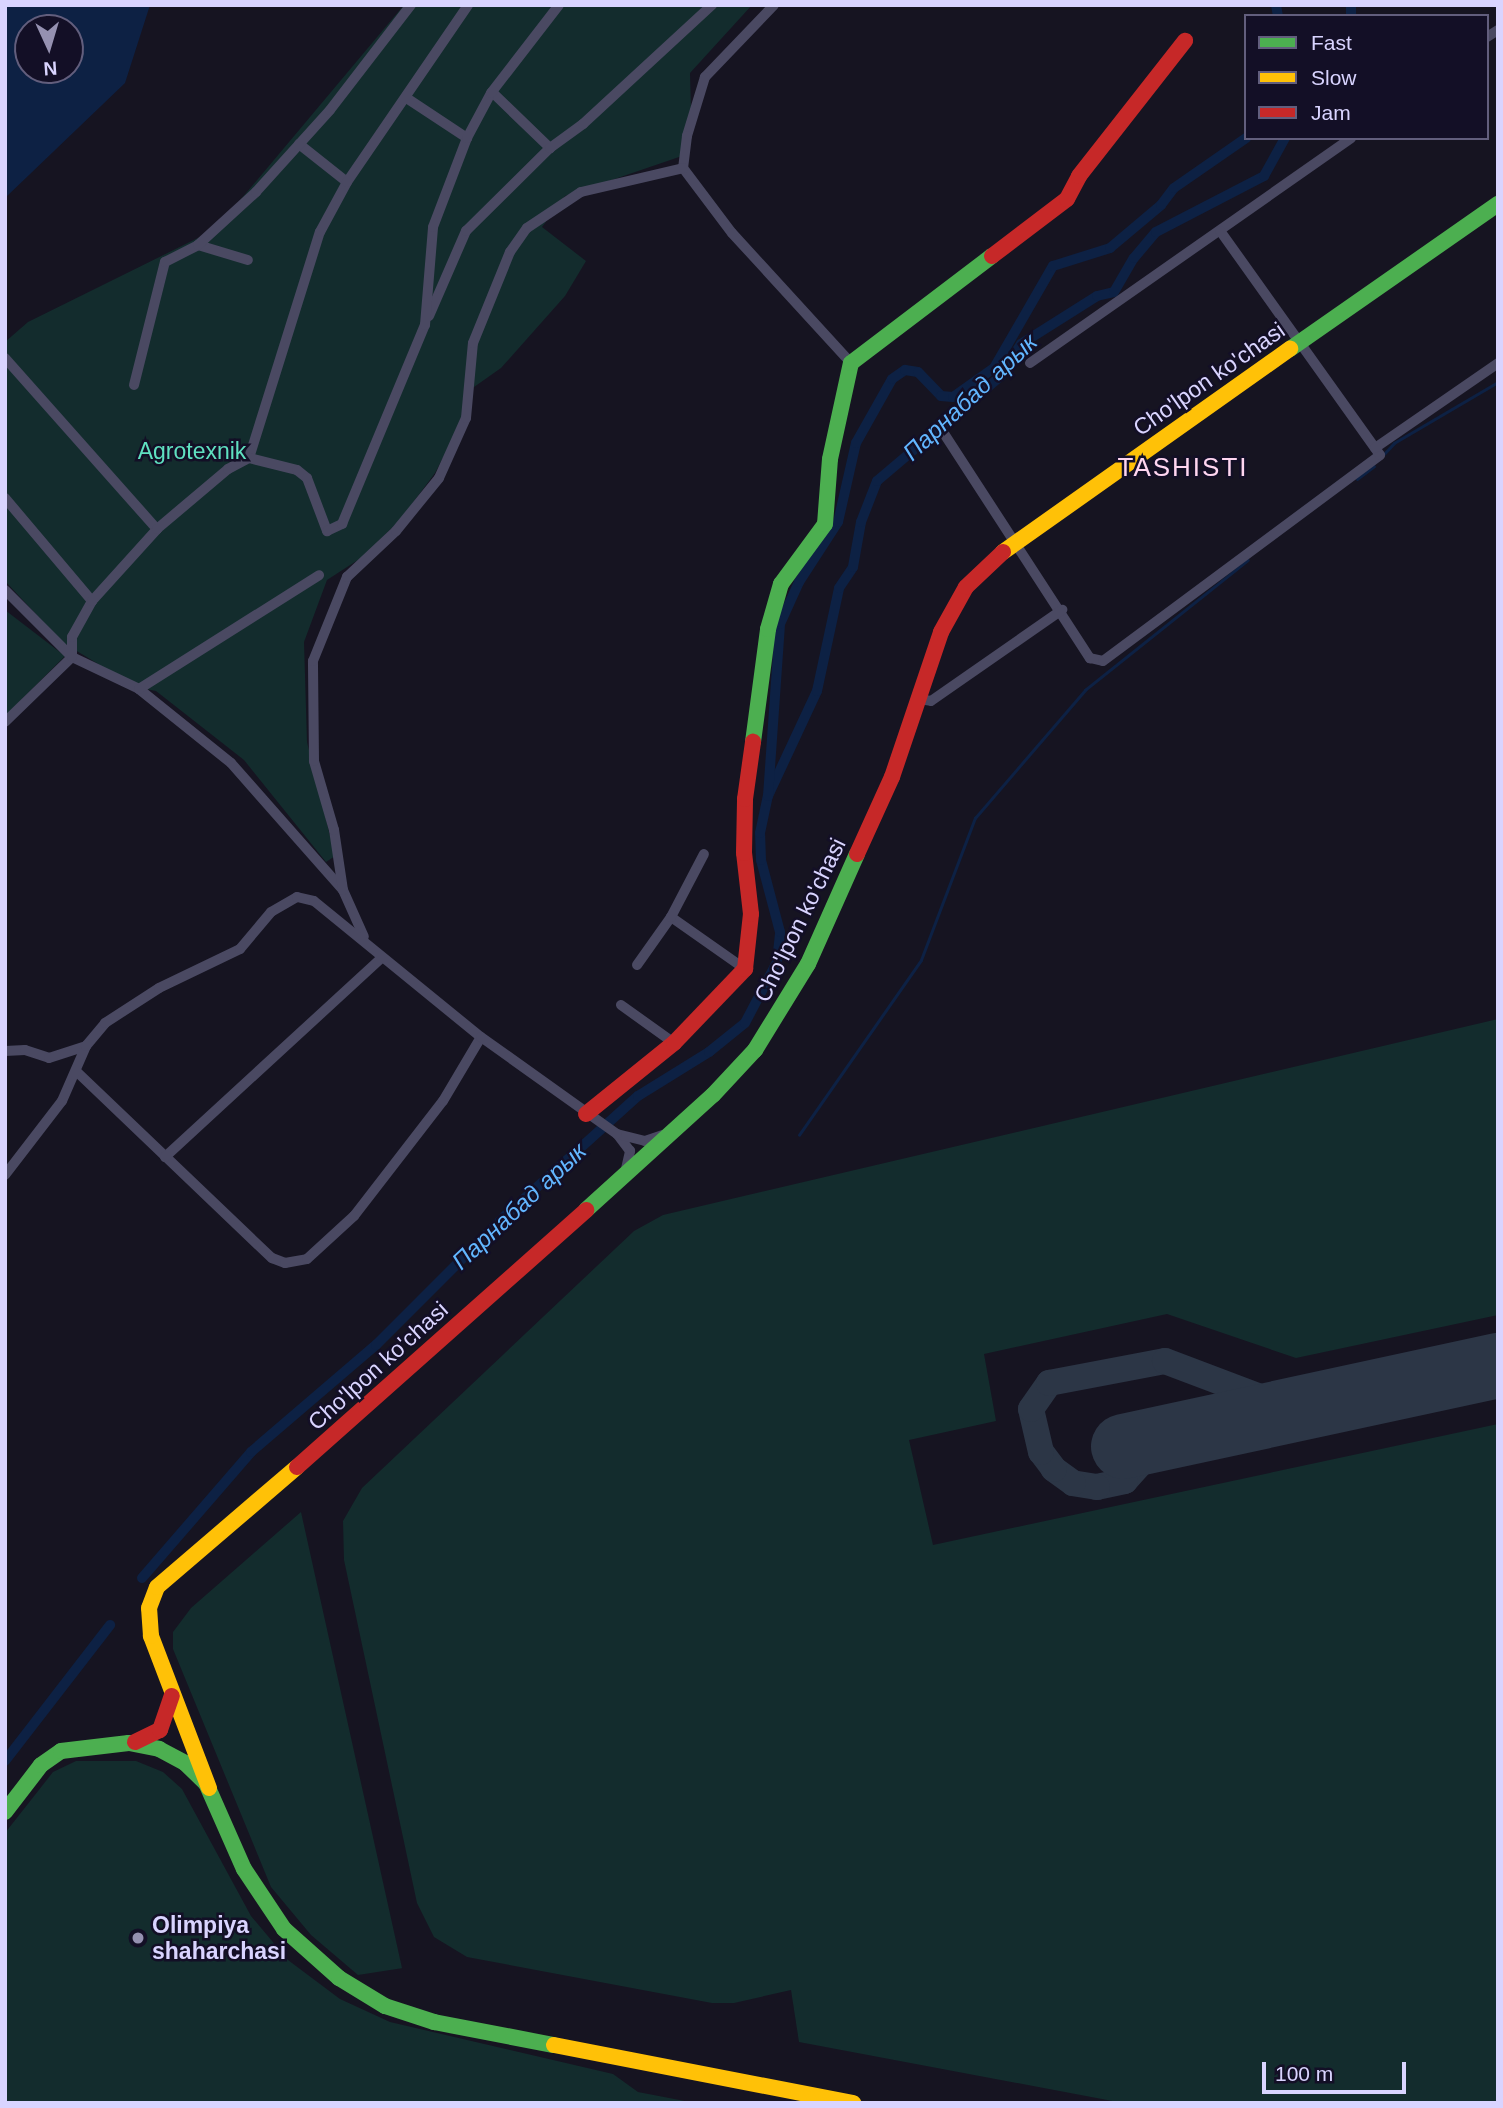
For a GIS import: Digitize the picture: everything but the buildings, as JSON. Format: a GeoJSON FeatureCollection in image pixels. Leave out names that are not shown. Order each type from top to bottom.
{"type":"FeatureCollection","features":[{"type":"Feature","properties":{"kind":"main road"},"geometry":{"type":"LineString","coordinates":[[590,1116],[674,1043],[745,970],[751,914],[744,853],[745,799],[768,629],[781,584],[825,524],[830,459],[851,363],[1068,199],[1079,176],[1185,41]]}},
{"type":"Feature","properties":{"kind":"main road","name":"Cho'lpon ko'chasi"},"geometry":{"type":"LineString","coordinates":[[853,2103],[434,2022],[385,2006],[339,1978],[284,1929],[244,1869],[209,1788],[149,1626],[151,1600],[161,1582],[363,1411],[621,1179],[741,1066],[789,1000],[892,777],[956,601],[982,568],[1014,542],[1498,204]]}},
{"type":"Feature","properties":{"kind":"main road"},"geometry":{"type":"LineString","coordinates":[[130,1743],[160,1730],[170,1713],[171,1689]]}},
{"type":"Feature","properties":{"kind":"main road"},"geometry":{"type":"LineString","coordinates":[[5,1812],[41,1765],[56,1754],[79,1746],[130,1743],[175,1756],[209,1788]]}},
{"type":"Feature","properties":{"kind":"street"},"geometry":{"type":"LineString","coordinates":[[134,385],[165,262],[198,244],[256,192],[299,145],[411,5]]}},
{"type":"Feature","properties":{"kind":"street"},"geometry":{"type":"LineString","coordinates":[[249,458],[320,232],[347,182],[408,99],[468,5]]}},
{"type":"Feature","properties":{"kind":"street"},"geometry":{"type":"LineString","coordinates":[[425,325],[433,227],[467,138],[492,92],[559,5]]}},
{"type":"Feature","properties":{"kind":"street"},"geometry":{"type":"LineString","coordinates":[[5,722],[72,657],[72,637],[92,601],[157,529],[228,469],[249,458],[297,470],[307,478],[320,522],[327,531],[334,530],[353,499],[466,231],[550,148],[583,124],[712,5]]}},
{"type":"Feature","properties":{"kind":"street"},"geometry":{"type":"LineString","coordinates":[[774,5],[705,77],[687,136],[683,168],[732,233],[851,363]]}},
{"type":"Feature","properties":{"kind":"street"},"geometry":{"type":"LineString","coordinates":[[492,92],[550,148]]}},
{"type":"Feature","properties":{"kind":"street"},"geometry":{"type":"LineString","coordinates":[[408,99],[467,138]]}},
{"type":"Feature","properties":{"kind":"street"},"geometry":{"type":"LineString","coordinates":[[1030,363],[1348,140]]}},
{"type":"Feature","properties":{"kind":"street"},"geometry":{"type":"LineString","coordinates":[[299,145],[347,182]]}},
{"type":"Feature","properties":{"kind":"street"},"geometry":{"type":"LineString","coordinates":[[621,1179],[629,1165],[630,1151],[617,1134],[481,1037],[380,959],[366,940],[343,890],[334,830],[314,761],[313,662],[347,577],[396,531],[439,478],[466,418],[473,343],[510,252],[527,228],[582,192],[683,168]]}},
{"type":"Feature","properties":{"kind":"street"},"geometry":{"type":"LineString","coordinates":[[943,432],[1014,542],[1062,610],[1090,658],[1103,661],[1380,455],[1220,232]]}},
{"type":"Feature","properties":{"kind":"street"},"geometry":{"type":"LineString","coordinates":[[198,244],[248,260]]}},
{"type":"Feature","properties":{"kind":"street"},"geometry":{"type":"LineString","coordinates":[[5,358],[157,529]]}},
{"type":"Feature","properties":{"kind":"street"},"geometry":{"type":"LineString","coordinates":[[1375,447],[1498,363]]}},
{"type":"Feature","properties":{"kind":"street"},"geometry":{"type":"LineString","coordinates":[[5,498],[92,601]]}},
{"type":"Feature","properties":{"kind":"street"},"geometry":{"type":"LineString","coordinates":[[139,689],[319,575]]}},
{"type":"Feature","properties":{"kind":"street"},"geometry":{"type":"LineString","coordinates":[[5,590],[72,657],[139,689],[231,763],[343,890]]}},
{"type":"Feature","properties":{"kind":"street"},"geometry":{"type":"LineString","coordinates":[[919,699],[931,701],[1062,610]]}},
{"type":"Feature","properties":{"kind":"street"},"geometry":{"type":"LineString","coordinates":[[637,965],[670,916],[704,854]]}},
{"type":"Feature","properties":{"kind":"street"},"geometry":{"type":"LineString","coordinates":[[5,1175],[62,1101],[86,1046],[105,1023],[134,1002],[240,949],[271,912],[297,897],[314,901],[366,940]]}},
{"type":"Feature","properties":{"kind":"street"},"geometry":{"type":"LineString","coordinates":[[670,916],[745,970]]}},
{"type":"Feature","properties":{"kind":"street"},"geometry":{"type":"LineString","coordinates":[[165,1157],[380,959]]}},
{"type":"Feature","properties":{"kind":"street"},"geometry":{"type":"LineString","coordinates":[[621,1005],[674,1043]]}},
{"type":"Feature","properties":{"kind":"street"},"geometry":{"type":"LineString","coordinates":[[76,1071],[272,1258],[285,1263],[307,1259],[354,1216],[408,1150],[481,1037]]}},
{"type":"Feature","properties":{"kind":"street"},"geometry":{"type":"LineString","coordinates":[[5,1051],[25,1051],[49,1058],[86,1046]]}},
{"type":"Feature","properties":{"kind":"street"},"geometry":{"type":"LineString","coordinates":[[617,1134],[652,1140],[680,1125]]}},
{"type":"Feature","properties":{"kind":"green space","name":"Agrotexnik"},"geometry":{"type":"Polygon","coordinates":[[[404,5],[752,5],[690,73],[691,110],[682,156],[565,196],[542,227],[586,261],[565,296],[501,368],[467,392],[459,427],[435,473],[400,520],[361,558],[327,580],[304,642],[307,742],[335,856],[326,862],[244,760],[156,691],[136,687],[62,642],[5,581],[5,342],[28,322],[216,229],[404,5]]]}},
{"type":"Feature","properties":{"kind":"green space"},"geometry":{"type":"Polygon","coordinates":[[[5,610],[65,656],[5,716],[5,610]]]}},
{"type":"Feature","properties":{"kind":"green space"},"geometry":{"type":"Polygon","coordinates":[[[1498,1019],[1498,1315],[1296,1358],[1167,1314],[984,1354],[996,1421],[909,1440],[933,1545],[1498,1424],[1498,2103],[1123,2103],[799,2042],[791,1990],[734,2003],[712,2003],[467,1957],[434,1937],[417,1903],[344,1560],[343,1521],[362,1488],[634,1231],[663,1215],[1498,1019]]]}},
{"type":"Feature","properties":{"kind":"green space"},"geometry":{"type":"Polygon","coordinates":[[[301,1512],[403,1968],[358,1975],[311,1935],[271,1887],[173,1649],[173,1632],[191,1608],[301,1512]]]}},
{"type":"Feature","properties":{"kind":"green space","name":"Olimpiya shaharchasi"},"geometry":{"type":"Polygon","coordinates":[[[76,1761],[136,1761],[163,1772],[182,1789],[251,1916],[288,1960],[340,1999],[390,2022],[613,2074],[638,2092],[695,2103],[5,2103],[5,1833],[53,1772],[76,1761]]]}},
{"type":"Feature","properties":{"kind":"water"},"geometry":{"type":"Polygon","coordinates":[[[5,5],[150,5],[125,83],[5,198],[5,5]]]}},
{"type":"Feature","properties":{"kind":"waterway","name":"Парнабад арык"},"geometry":{"type":"LineString","coordinates":[[1276,5],[1278,14]]}},
{"type":"Feature","properties":{"kind":"waterway","name":"Парнабад арык"},"geometry":{"type":"LineString","coordinates":[[1351,5],[1351,14]]}},
{"type":"Feature","properties":{"kind":"waterway","name":"Парнабад арык"},"geometry":{"type":"LineString","coordinates":[[142,1578],[251,1452],[376,1345],[505,1216],[638,1096],[709,1052],[745,1023],[777,962],[780,932],[761,860],[760,833],[768,796],[780,624],[799,582],[838,522],[856,443],[892,379],[905,370],[918,372],[941,396],[953,397],[994,368],[1053,266],[1110,248],[1161,205],[1174,188],[1244,139]]}},
{"type":"Feature","properties":{"kind":"waterway","name":"Парнабад арык"},"geometry":{"type":"LineString","coordinates":[[768,796],[817,691],[839,588],[853,567],[861,522],[877,481],[1001,376],[1021,344],[1097,296],[1114,292],[1134,258],[1156,232],[1264,176],[1284,140]]}},
{"type":"Feature","properties":{"kind":"waterway"},"geometry":{"type":"LineString","coordinates":[[1383,455],[1394,443],[1498,382]]}},
{"type":"Feature","properties":{"kind":"waterway"},"geometry":{"type":"LineString","coordinates":[[1357,479],[1374,466]]}},
{"type":"Feature","properties":{"kind":"waterway"},"geometry":{"type":"LineString","coordinates":[[799,1135],[921,960],[975,818],[1085,690],[1248,560]]}},
{"type":"Feature","properties":{"kind":"waterway","name":"Парнабад арык"},"geometry":{"type":"LineString","coordinates":[[5,1761],[110,1625]]}},
{"type":"Feature","properties":{"kind":"taxiway"},"geometry":{"type":"LineString","coordinates":[[1179,1434],[1149,1454],[1125,1481],[1097,1487],[1073,1483],[1054,1469],[1041,1452],[1031,1409],[1049,1383],[1165,1361],[1276,1403],[1307,1406]]}},
{"type":"Feature","properties":{"kind":"runway"},"geometry":{"type":"LineString","coordinates":[[1123,1446],[1498,1365]]}},
{"type":"Feature","properties":{"kind":"traffic: fast"},"geometry":{"type":"LineString","coordinates":[[1290,349],[1498,204]]}},
{"type":"Feature","properties":{"kind":"traffic: fast"},"geometry":{"type":"LineString","coordinates":[[753,742],[768,629],[781,584],[825,524],[830,459],[851,363],[992,256]]}},
{"type":"Feature","properties":{"kind":"traffic: fast"},"geometry":{"type":"LineString","coordinates":[[586,1210],[713,1095],[755,1050],[808,964],[857,854]]}},
{"type":"Feature","properties":{"kind":"traffic: fast"},"geometry":{"type":"LineString","coordinates":[[5,1812],[41,1765],[61,1751],[129,1743],[159,1749],[185,1763],[206,1783],[244,1869],[284,1929],[339,1978],[385,2006],[434,2022],[554,2045]]}},
{"type":"Feature","properties":{"kind":"traffic: slow"},"geometry":{"type":"LineString","coordinates":[[1003,552],[1290,349]]}},
{"type":"Feature","properties":{"kind":"traffic: slow"},"geometry":{"type":"LineString","coordinates":[[209,1788],[151,1636],[149,1608],[157,1587],[297,1467]]}},
{"type":"Feature","properties":{"kind":"traffic: slow"},"geometry":{"type":"LineString","coordinates":[[554,2045],[853,2103]]}},
{"type":"Feature","properties":{"kind":"traffic: jam"},"geometry":{"type":"LineString","coordinates":[[992,256],[1067,199],[1079,176],[1185,41]]}},
{"type":"Feature","properties":{"kind":"traffic: jam"},"geometry":{"type":"LineString","coordinates":[[857,854],[892,777],[941,632],[966,587],[1003,552]]}},
{"type":"Feature","properties":{"kind":"traffic: jam"},"geometry":{"type":"LineString","coordinates":[[586,1114],[674,1043],[745,969],[751,914],[744,853],[745,799],[753,742]]}},
{"type":"Feature","properties":{"kind":"traffic: jam"},"geometry":{"type":"LineString","coordinates":[[297,1467],[586,1210]]}},
{"type":"Feature","properties":{"kind":"traffic: jam"},"geometry":{"type":"LineString","coordinates":[[135,1742],[160,1730],[172,1696]]}},
{"type":"Feature","properties":{"kind":"place","name":"Olimpiya shaharchasi"},"geometry":{"type":"Point","coordinates":[138,1938]}},
{"type":"Feature","properties":{"kind":"district","name":"TASHISTI"},"geometry":{"type":"Point","coordinates":[1183,468]}}]}
